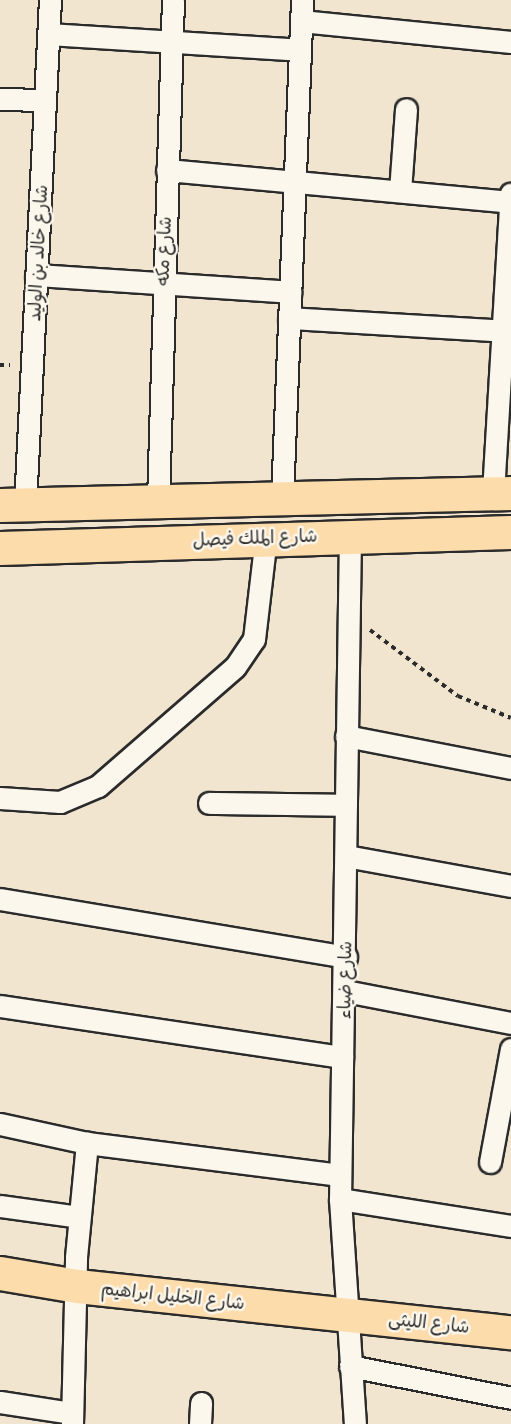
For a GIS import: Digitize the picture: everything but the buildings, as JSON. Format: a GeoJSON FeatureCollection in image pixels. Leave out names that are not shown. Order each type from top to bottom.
{"type":"FeatureCollection","features":[{"type":"Feature","properties":{"kind":"main road"},"geometry":{"type":"LineString","coordinates":[[13,505],[502,493]]}},
{"type":"Feature","properties":{"kind":"main road","name":"شارع الملك فيصل"},"geometry":{"type":"LineString","coordinates":[[0,548],[266,537],[511,532]]}},
{"type":"Feature","properties":{"kind":"main road","name":"شارع الخليل ابراهيم"},"geometry":{"type":"LineString","coordinates":[[0,1273],[77,1286],[346,1314]]}},
{"type":"Feature","properties":{"kind":"main road","name":"شارع الليثى"},"geometry":{"type":"LineString","coordinates":[[346,1314],[511,1332]]}},
{"type":"Feature","properties":{"kind":"street","name":"شارع خالد بن الوليد"},"geometry":{"type":"LineString","coordinates":[[13,505],[36,275],[50,0]]}},
{"type":"Feature","properties":{"kind":"street","name":"شارع مكه"},"geometry":{"type":"LineString","coordinates":[[158,501],[162,283],[173,0]]}},
{"type":"Feature","properties":{"kind":"street"},"geometry":{"type":"LineString","coordinates":[[282,498],[301,10],[511,42]]}},
{"type":"Feature","properties":{"kind":"street"},"geometry":{"type":"LineString","coordinates":[[48,34],[299,50]]}},
{"type":"Feature","properties":{"kind":"street"},"geometry":{"type":"LineString","coordinates":[[0,99],[45,100]]}},
{"type":"Feature","properties":{"kind":"street"},"geometry":{"type":"LineString","coordinates":[[400,191],[406,109]]}},
{"type":"Feature","properties":{"kind":"street"},"geometry":{"type":"LineString","coordinates":[[166,170],[511,202]]}},
{"type":"Feature","properties":{"kind":"street"},"geometry":{"type":"LineString","coordinates":[[502,493],[511,194]]}},
{"type":"Feature","properties":{"kind":"street"},"geometry":{"type":"LineString","coordinates":[[36,275],[290,292]]}},
{"type":"Feature","properties":{"kind":"street"},"geometry":{"type":"LineString","coordinates":[[289,318],[507,331]]}},
{"type":"Feature","properties":{"kind":"street","name":"شارع ضياء"},"geometry":{"type":"LineString","coordinates":[[350,535],[346,736],[346,957],[340,1198],[355,1424]]}},
{"type":"Feature","properties":{"kind":"street"},"geometry":{"type":"LineString","coordinates":[[0,798],[40,804],[60,802],[98,786],[235,667],[254,639],[266,537]]}},
{"type":"Feature","properties":{"kind":"street"},"geometry":{"type":"LineString","coordinates":[[346,736],[511,768]]}},
{"type":"Feature","properties":{"kind":"street"},"geometry":{"type":"LineString","coordinates":[[209,803],[346,805]]}},
{"type":"Feature","properties":{"kind":"street"},"geometry":{"type":"LineString","coordinates":[[346,856],[511,886]]}},
{"type":"Feature","properties":{"kind":"street"},"geometry":{"type":"LineString","coordinates":[[0,899],[346,957]]}},
{"type":"Feature","properties":{"kind":"street"},"geometry":{"type":"LineString","coordinates":[[345,991],[511,1023]]}},
{"type":"Feature","properties":{"kind":"street"},"geometry":{"type":"LineString","coordinates":[[0,1006],[342,1057]]}},
{"type":"Feature","properties":{"kind":"street"},"geometry":{"type":"LineString","coordinates":[[489,1162],[511,1049]]}},
{"type":"Feature","properties":{"kind":"street"},"geometry":{"type":"LineString","coordinates":[[0,1124],[87,1143],[340,1175]]}},
{"type":"Feature","properties":{"kind":"street"},"geometry":{"type":"LineString","coordinates":[[0,1402],[72,1418],[79,1217],[87,1143]]}},
{"type":"Feature","properties":{"kind":"street"},"geometry":{"type":"LineString","coordinates":[[340,1198],[511,1226]]}},
{"type":"Feature","properties":{"kind":"street"},"geometry":{"type":"LineString","coordinates":[[0,1206],[79,1217]]}},
{"type":"Feature","properties":{"kind":"street"},"geometry":{"type":"LineString","coordinates":[[350,1366],[511,1398]]}},
{"type":"Feature","properties":{"kind":"path"},"geometry":{"type":"LineString","coordinates":[[349,614],[458,696],[511,718]]}}]}
